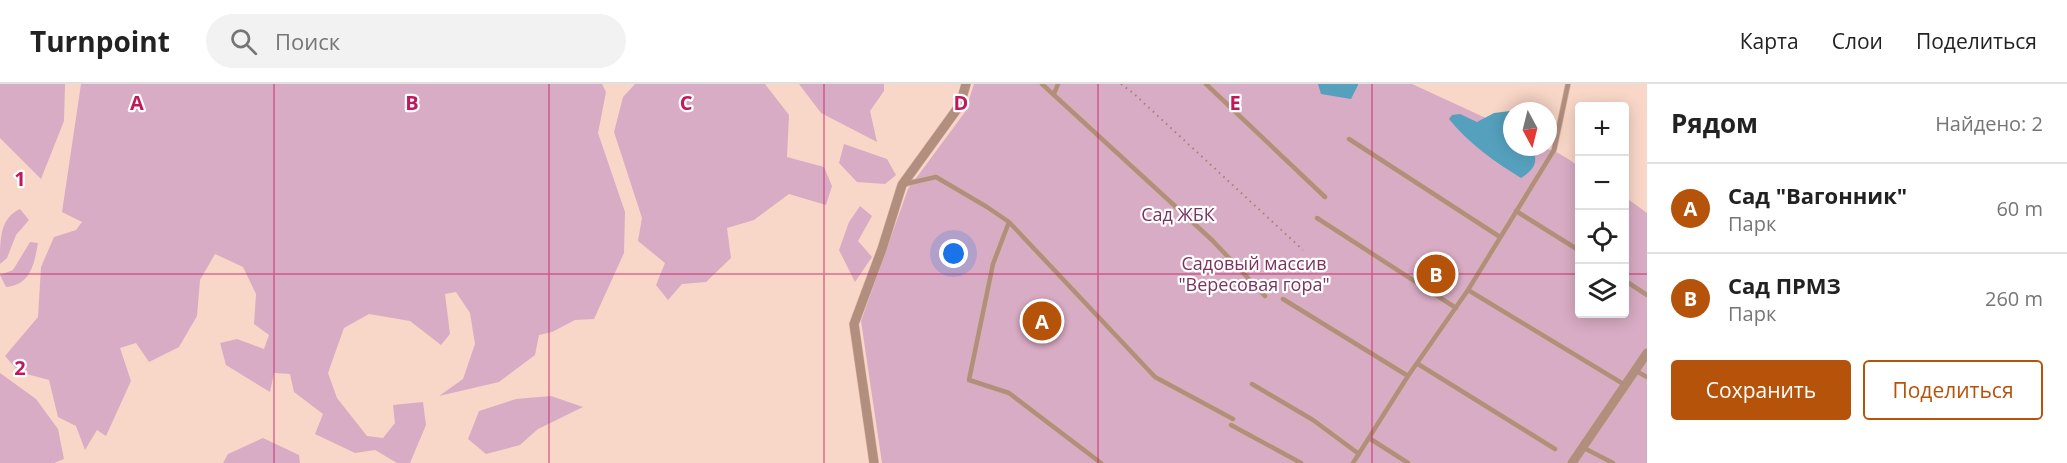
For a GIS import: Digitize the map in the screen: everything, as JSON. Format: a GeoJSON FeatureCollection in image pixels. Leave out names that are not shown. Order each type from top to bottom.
{"type":"FeatureCollection","features":[{"type":"Feature","properties":{"kind":"street"},"geometry":{"type":"LineString","coordinates":[[874,463],[854,324],[882,249],[902,185],[960,105],[966,84]]}},
{"type":"Feature","properties":{"kind":"street"},"geometry":{"type":"LineString","coordinates":[[1572,463],[1647,353]]}},
{"type":"Feature","properties":{"kind":"lane"},"geometry":{"type":"LineString","coordinates":[[1042,84],[1212,240],[1265,296]]}},
{"type":"Feature","properties":{"kind":"lane"},"geometry":{"type":"LineString","coordinates":[[1054,94],[1058,84]]}},
{"type":"Feature","properties":{"kind":"lane"},"geometry":{"type":"LineString","coordinates":[[1206,84],[1325,197]]}},
{"type":"Feature","properties":{"kind":"lane"},"geometry":{"type":"LineString","coordinates":[[1353,463],[1407,376],[1468,290],[1554,150],[1568,84]]}},
{"type":"Feature","properties":{"kind":"lane"},"geometry":{"type":"LineString","coordinates":[[1349,139],[1500,237]]}},
{"type":"Feature","properties":{"kind":"lane"},"geometry":{"type":"LineString","coordinates":[[902,185],[936,177],[987,207],[1008,222],[1155,377],[1301,463]]}},
{"type":"Feature","properties":{"kind":"lane"},"geometry":{"type":"LineString","coordinates":[[1516,210],[1575,248]]}},
{"type":"Feature","properties":{"kind":"lane"},"geometry":{"type":"LineString","coordinates":[[1317,218],[1456,308]]}},
{"type":"Feature","properties":{"kind":"lane"},"geometry":{"type":"LineString","coordinates":[[1008,222],[993,264],[969,380],[1009,393],[1101,463]]}},
{"type":"Feature","properties":{"kind":"lane"},"geometry":{"type":"LineString","coordinates":[[1629,283],[1647,295]]}},
{"type":"Feature","properties":{"kind":"lane"},"geometry":{"type":"LineString","coordinates":[[1468,290],[1625,386]]}},
{"type":"Feature","properties":{"kind":"lane"},"geometry":{"type":"LineString","coordinates":[[1283,298],[1407,376]]}},
{"type":"Feature","properties":{"kind":"lane"},"geometry":{"type":"LineString","coordinates":[[1418,363],[1555,449]]}},
{"type":"Feature","properties":{"kind":"lane"},"geometry":{"type":"LineString","coordinates":[[1635,370],[1647,376]]}},
{"type":"Feature","properties":{"kind":"lane"},"geometry":{"type":"LineString","coordinates":[[1252,384],[1313,420],[1359,454]]}},
{"type":"Feature","properties":{"kind":"lane"},"geometry":{"type":"LineString","coordinates":[[1368,438],[1408,463]]}},
{"type":"Feature","properties":{"kind":"lane"},"geometry":{"type":"LineString","coordinates":[[1583,447],[1613,463]]}},
{"type":"Feature","properties":{"kind":"path"},"geometry":{"type":"LineString","coordinates":[[1121,84],[1303,250]]}},
{"type":"Feature","properties":{"kind":"green space"},"geometry":{"type":"Polygon","coordinates":[[[0,84],[65,84],[64,121],[41,179],[0,138],[0,84]]]}},
{"type":"Feature","properties":{"kind":"green space"},"geometry":{"type":"Polygon","coordinates":[[[81,84],[602,84],[606,92],[598,133],[625,212],[624,253],[594,319],[575,320],[552,332],[539,335],[535,355],[499,382],[439,396],[463,379],[475,344],[470,313],[456,292],[445,294],[450,334],[441,345],[410,321],[369,314],[344,328],[328,373],[337,398],[367,436],[383,438],[395,423],[393,405],[423,402],[426,425],[410,463],[397,463],[375,450],[355,453],[315,434],[323,414],[294,392],[290,374],[274,373],[270,392],[226,365],[220,343],[237,339],[264,349],[269,335],[254,324],[256,294],[243,267],[215,254],[200,280],[197,316],[179,347],[149,362],[136,343],[120,348],[131,381],[106,436],[97,430],[85,450],[76,426],[58,417],[49,380],[19,372],[5,356],[38,317],[41,267],[54,237],[76,230],[82,222],[62,212],[81,84]]]}},
{"type":"Feature","properties":{"kind":"green space"},"geometry":{"type":"Polygon","coordinates":[[[635,84],[765,84],[789,115],[787,157],[824,167],[832,186],[826,205],[789,194],[754,220],[727,228],[731,258],[706,282],[682,284],[668,300],[656,285],[665,263],[638,241],[642,218],[614,132],[623,97],[635,84]]]}},
{"type":"Feature","properties":{"kind":"green space"},"geometry":{"type":"Polygon","coordinates":[[[799,84],[884,84],[884,91],[870,111],[877,142],[821,113],[799,84]]]}},
{"type":"Feature","properties":{"kind":"green space","name":"Садовый массив \"Вересовая гора\""},"geometry":{"type":"Polygon","coordinates":[[[974,84],[1412,84],[1503,126],[1503,156],[1557,156],[1557,153],[1575,164],[1575,318],[1629,318],[1629,200],[1647,213],[1647,463],[882,463],[861,321],[908,189],[965,112],[974,84]]]}},
{"type":"Feature","properties":{"kind":"green space"},"geometry":{"type":"Polygon","coordinates":[[[844,144],[887,159],[896,175],[885,184],[857,182],[839,163],[844,144]]]}},
{"type":"Feature","properties":{"kind":"green space"},"geometry":{"type":"Polygon","coordinates":[[[860,206],[872,216],[858,241],[872,257],[855,282],[839,250],[849,222],[860,206]]]}},
{"type":"Feature","properties":{"kind":"green space"},"geometry":{"type":"Polygon","coordinates":[[[20,209],[29,220],[16,235],[7,258],[0,264],[2,230],[8,218],[20,209]]]}},
{"type":"Feature","properties":{"kind":"green space"},"geometry":{"type":"Polygon","coordinates":[[[30,242],[38,243],[30,272],[21,282],[6,287],[0,275],[13,270],[30,242]]]}},
{"type":"Feature","properties":{"kind":"green space"},"geometry":{"type":"Polygon","coordinates":[[[0,373],[36,399],[58,429],[64,459],[54,463],[0,463],[0,373]]]}},
{"type":"Feature","properties":{"kind":"green space"},"geometry":{"type":"Polygon","coordinates":[[[551,396],[583,407],[538,429],[520,445],[486,454],[468,439],[479,411],[516,399],[551,396]]]}},
{"type":"Feature","properties":{"kind":"green space"},"geometry":{"type":"Polygon","coordinates":[[[263,438],[299,455],[300,463],[223,463],[228,454],[263,438]]]}},
{"type":"Feature","properties":{"kind":"water"},"geometry":{"type":"Polygon","coordinates":[[[1318,84],[1358,85],[1351,99],[1321,94],[1318,84]]]}},
{"type":"Feature","properties":{"kind":"water"},"geometry":{"type":"Polygon","coordinates":[[[1503,112],[1503,156],[1535,156],[1534,165],[1521,178],[1482,151],[1449,119],[1452,115],[1460,114],[1477,122],[1494,113],[1503,112]]]}},
{"type":"Feature","properties":{"kind":"place","name":"Сад ПРМЗ"},"geometry":{"type":"Point","coordinates":[1436,274]}},
{"type":"Feature","properties":{"kind":"place","name":"Сад \"Вагонник\""},"geometry":{"type":"Point","coordinates":[1042,321]}},
{"type":"Feature","properties":{"kind":"park label","name":"Сад ЖБК"},"geometry":{"type":"Point","coordinates":[1178,214]}}]}
